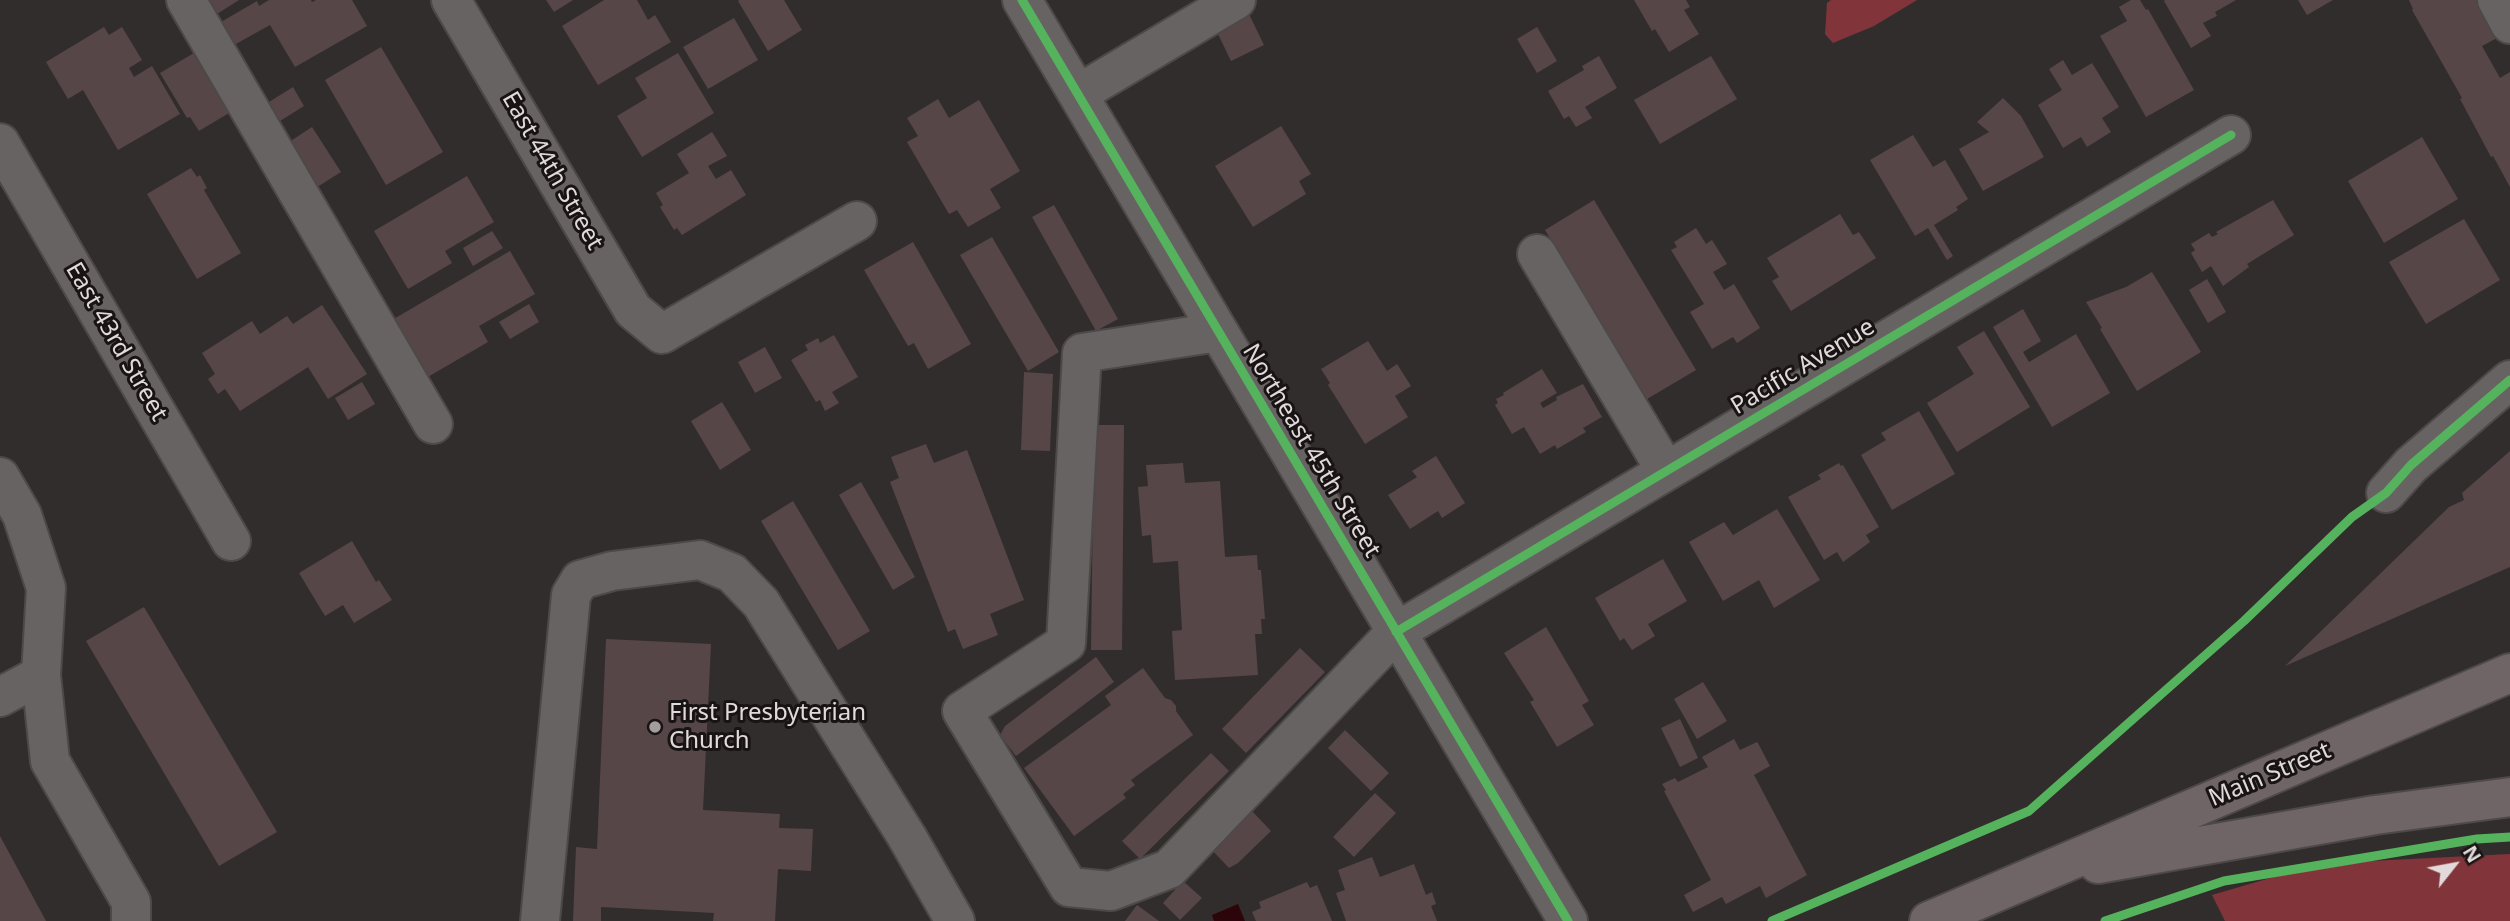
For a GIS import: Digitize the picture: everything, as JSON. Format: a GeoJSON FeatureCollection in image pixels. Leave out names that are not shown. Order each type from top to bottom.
{"type":"FeatureCollection","features":[{"type":"Feature","properties":{"kind":"main road","name":"Main Street"},"geometry":{"type":"LineString","coordinates":[[1929,921],[2510,673]]}},
{"type":"Feature","properties":{"kind":"main road","name":"Main Street"},"geometry":{"type":"LineString","coordinates":[[2030,876],[2375,815],[2510,797]]}},
{"type":"Feature","properties":{"kind":"street"},"geometry":{"type":"LineString","coordinates":[[186,0],[433,424]]}},
{"type":"Feature","properties":{"kind":"street","name":"East 44th Street"},"geometry":{"type":"LineString","coordinates":[[451,0],[633,310],[662,334],[857,221]]}},
{"type":"Feature","properties":{"kind":"street","name":"Northeast 45th Street"},"geometry":{"type":"LineString","coordinates":[[1023,0],[1568,921]]}},
{"type":"Feature","properties":{"kind":"street"},"geometry":{"type":"LineString","coordinates":[[1078,94],[1236,0]]}},
{"type":"Feature","properties":{"kind":"street"},"geometry":{"type":"LineString","coordinates":[[2497,0],[2510,24]]}},
{"type":"Feature","properties":{"kind":"street","name":"Pacific Avenue"},"geometry":{"type":"LineString","coordinates":[[1218,332],[1082,353],[1066,643],[962,711],[1069,887],[1111,891],[1170,869],[1396,632],[2231,135]]}},
{"type":"Feature","properties":{"kind":"street","name":"East 43rd Street"},"geometry":{"type":"LineString","coordinates":[[0,143],[232,541]]}},
{"type":"Feature","properties":{"kind":"street"},"geometry":{"type":"LineString","coordinates":[[1537,254],[1666,471]]}},
{"type":"Feature","properties":{"kind":"street"},"geometry":{"type":"LineString","coordinates":[[2386,493],[2411,466],[2510,380]]}},
{"type":"Feature","properties":{"kind":"street"},"geometry":{"type":"LineString","coordinates":[[0,477],[22,515],[46,588],[41,675],[50,761],[131,902],[131,921]]}},
{"type":"Feature","properties":{"kind":"street"},"geometry":{"type":"LineString","coordinates":[[540,921],[571,595],[580,580],[601,574],[700,560],[732,573],[761,603],[955,921]]}},
{"type":"Feature","properties":{"kind":"street"},"geometry":{"type":"LineString","coordinates":[[0,697],[41,675]]}},
{"type":"Feature","properties":{"kind":"shaded area"},"geometry":{"type":"Polygon","coordinates":[[[1831,0],[1917,0],[1874,26],[1833,43],[1825,34],[1827,3],[1831,0]]]}},
{"type":"Feature","properties":{"kind":"shaded area"},"geometry":{"type":"Polygon","coordinates":[[[2510,854],[2510,921],[2225,921],[2212,895],[2277,876],[2370,861],[2510,854]]]}},
{"type":"Feature","properties":{"kind":"shaded area"},"geometry":{"type":"Polygon","coordinates":[[[1238,904],[1245,921],[1214,921],[1212,915],[1238,904]]]}},
{"type":"Feature","properties":{"kind":"building"},"geometry":{"type":"Polygon","coordinates":[[[208,0],[239,0],[217,14],[208,0]]]}},
{"type":"Feature","properties":{"kind":"building"},"geometry":{"type":"Polygon","coordinates":[[[269,0],[352,0],[367,26],[295,67],[270,25],[234,45],[221,22],[257,1],[259,6],[269,0]]]}},
{"type":"Feature","properties":{"kind":"building"},"geometry":{"type":"Polygon","coordinates":[[[546,0],[573,0],[554,12],[546,0]]]}},
{"type":"Feature","properties":{"kind":"building"},"geometry":{"type":"Polygon","coordinates":[[[604,0],[637,0],[648,20],[655,15],[671,42],[598,85],[562,26],[604,0]]]}},
{"type":"Feature","properties":{"kind":"building"},"geometry":{"type":"Polygon","coordinates":[[[739,0],[784,0],[802,30],[768,51],[739,0]]]}},
{"type":"Feature","properties":{"kind":"building"},"geometry":{"type":"Polygon","coordinates":[[[1634,0],[1686,0],[1690,7],[1684,10],[1699,34],[1669,52],[1655,29],[1652,31],[1634,0]]]}},
{"type":"Feature","properties":{"kind":"building"},"geometry":{"type":"Polygon","coordinates":[[[2131,0],[2140,0],[2146,10],[2148,9],[2194,90],[2146,117],[2100,36],[2127,21],[2119,7],[2131,0]]]}},
{"type":"Feature","properties":{"kind":"building"},"geometry":{"type":"Polygon","coordinates":[[[2165,0],[2236,0],[2215,12],[2217,16],[2203,23],[2211,36],[2191,48],[2165,0]]]}},
{"type":"Feature","properties":{"kind":"building"},"geometry":{"type":"Polygon","coordinates":[[[2298,0],[2333,0],[2307,15],[2298,0]]]}},
{"type":"Feature","properties":{"kind":"building"},"geometry":{"type":"Polygon","coordinates":[[[2409,0],[2476,0],[2497,38],[2482,46],[2500,78],[2510,72],[2510,187],[2493,156],[2491,157],[2409,0]]]}},
{"type":"Feature","properties":{"kind":"building"},"geometry":{"type":"Polygon","coordinates":[[[1248,12],[1264,45],[1231,61],[1215,28],[1248,12]]]}},
{"type":"Feature","properties":{"kind":"building"},"geometry":{"type":"Polygon","coordinates":[[[734,18],[758,60],[708,89],[683,47],[734,18]]]}},
{"type":"Feature","properties":{"kind":"building"},"geometry":{"type":"Polygon","coordinates":[[[104,27],[109,35],[122,27],[142,60],[129,68],[134,77],[152,66],[180,114],[118,150],[83,90],[68,99],[46,62],[104,27]]]}},
{"type":"Feature","properties":{"kind":"building"},"geometry":{"type":"Polygon","coordinates":[[[1537,27],[1557,61],[1537,73],[1517,39],[1537,27]]]}},
{"type":"Feature","properties":{"kind":"building"},"geometry":{"type":"Polygon","coordinates":[[[381,47],[443,152],[386,185],[325,80],[381,47]]]}},
{"type":"Feature","properties":{"kind":"building"},"geometry":{"type":"Polygon","coordinates":[[[194,53],[196,58],[201,55],[234,110],[199,131],[190,117],[187,118],[160,73],[194,53]]]}},
{"type":"Feature","properties":{"kind":"building"},"geometry":{"type":"Polygon","coordinates":[[[678,53],[714,113],[642,157],[617,116],[647,98],[635,78],[678,53]]]}},
{"type":"Feature","properties":{"kind":"building"},"geometry":{"type":"Polygon","coordinates":[[[1599,56],[1617,88],[1585,107],[1592,118],[1576,127],[1569,116],[1564,119],[1548,91],[1584,70],[1582,66],[1599,56]]]}},
{"type":"Feature","properties":{"kind":"building"},"geometry":{"type":"Polygon","coordinates":[[[1711,56],[1737,99],[1660,144],[1634,100],[1711,56]]]}},
{"type":"Feature","properties":{"kind":"building"},"geometry":{"type":"Polygon","coordinates":[[[2063,60],[2072,75],[2092,63],[2119,107],[2102,118],[2111,132],[2087,147],[2081,137],[2063,148],[2038,105],[2062,90],[2049,69],[2063,60]]]}},
{"type":"Feature","properties":{"kind":"building"},"geometry":{"type":"Polygon","coordinates":[[[293,87],[304,106],[280,121],[269,102],[293,87]]]}},
{"type":"Feature","properties":{"kind":"building"},"geometry":{"type":"Polygon","coordinates":[[[2003,98],[2021,116],[2044,157],[1983,191],[1959,149],[1989,132],[1977,122],[2003,98]]]}},
{"type":"Feature","properties":{"kind":"building"},"geometry":{"type":"Polygon","coordinates":[[[938,99],[949,118],[979,100],[1020,171],[990,189],[1001,208],[968,227],[957,210],[949,214],[907,142],[918,136],[907,118],[938,99]]]}},
{"type":"Feature","properties":{"kind":"building"},"geometry":{"type":"Polygon","coordinates":[[[1281,126],[1311,174],[1299,181],[1306,194],[1253,227],[1215,166],[1281,126]]]}},
{"type":"Feature","properties":{"kind":"building"},"geometry":{"type":"Polygon","coordinates":[[[312,127],[341,172],[314,189],[286,144],[312,127]]]}},
{"type":"Feature","properties":{"kind":"building"},"geometry":{"type":"Polygon","coordinates":[[[712,132],[727,156],[708,166],[716,179],[731,170],[746,195],[682,235],[677,228],[674,230],[660,207],[663,205],[656,193],[689,173],[677,154],[712,132]]]}},
{"type":"Feature","properties":{"kind":"building"},"geometry":{"type":"Polygon","coordinates":[[[1913,135],[1933,167],[1945,160],[1968,199],[1956,207],[1958,210],[1934,225],[1953,256],[1947,260],[1928,228],[1915,236],[1870,160],[1913,135]]]}},
{"type":"Feature","properties":{"kind":"building"},"geometry":{"type":"Polygon","coordinates":[[[2422,137],[2458,199],[2384,243],[2348,181],[2422,137]]]}},
{"type":"Feature","properties":{"kind":"building"},"geometry":{"type":"Polygon","coordinates":[[[191,168],[197,177],[200,175],[207,188],[204,190],[241,253],[197,279],[147,194],[191,168]]]}},
{"type":"Feature","properties":{"kind":"building"},"geometry":{"type":"Polygon","coordinates":[[[467,176],[494,222],[445,251],[452,263],[408,289],[374,231],[467,176]]]}},
{"type":"Feature","properties":{"kind":"building"},"geometry":{"type":"Polygon","coordinates":[[[1594,200],[1696,370],[1647,399],[1545,230],[1594,200]]]}},
{"type":"Feature","properties":{"kind":"building"},"geometry":{"type":"Polygon","coordinates":[[[2273,200],[2294,235],[2247,264],[2249,267],[2223,286],[2211,266],[2202,272],[2191,253],[2195,250],[2191,244],[2209,233],[2212,237],[2218,234],[2216,232],[2273,200]]]}},
{"type":"Feature","properties":{"kind":"building"},"geometry":{"type":"Polygon","coordinates":[[[1054,205],[1118,319],[1096,331],[1032,217],[1054,205]]]}},
{"type":"Feature","properties":{"kind":"building"},"geometry":{"type":"Polygon","coordinates":[[[1840,214],[1853,235],[1859,232],[1876,258],[1791,311],[1772,281],[1779,277],[1767,258],[1840,214]]]}},
{"type":"Feature","properties":{"kind":"building"},"geometry":{"type":"Polygon","coordinates":[[[2464,219],[2500,280],[2426,324],[2389,262],[2464,219]]]}},
{"type":"Feature","properties":{"kind":"building"},"geometry":{"type":"Polygon","coordinates":[[[1696,228],[1706,244],[1712,240],[1727,264],[1713,272],[1724,290],[1734,284],[1760,328],[1737,343],[1733,337],[1712,349],[1690,312],[1704,304],[1671,250],[1677,247],[1674,242],[1696,228]]]}},
{"type":"Feature","properties":{"kind":"building"},"geometry":{"type":"Polygon","coordinates":[[[492,231],[503,248],[473,266],[463,248],[492,231]]]}},
{"type":"Feature","properties":{"kind":"building"},"geometry":{"type":"Polygon","coordinates":[[[992,237],[1059,352],[1028,371],[960,255],[992,237]]]}},
{"type":"Feature","properties":{"kind":"building"},"geometry":{"type":"Polygon","coordinates":[[[913,242],[971,344],[928,369],[914,343],[908,346],[864,270],[913,242]]]}},
{"type":"Feature","properties":{"kind":"building"},"geometry":{"type":"Polygon","coordinates":[[[510,251],[535,294],[479,326],[488,342],[426,378],[392,320],[510,251]]]}},
{"type":"Feature","properties":{"kind":"building"},"geometry":{"type":"Polygon","coordinates":[[[2152,272],[2201,352],[2137,391],[2086,302],[2126,287],[2152,272]]]}},
{"type":"Feature","properties":{"kind":"building"},"geometry":{"type":"Polygon","coordinates":[[[2207,279],[2226,312],[2208,323],[2189,290],[2207,279]]]}},
{"type":"Feature","properties":{"kind":"building"},"geometry":{"type":"Polygon","coordinates":[[[529,304],[539,322],[510,339],[499,322],[529,304]]]}},
{"type":"Feature","properties":{"kind":"building"},"geometry":{"type":"Polygon","coordinates":[[[322,305],[367,374],[328,399],[308,367],[240,411],[225,389],[218,394],[208,379],[215,374],[202,353],[252,321],[260,334],[287,316],[293,324],[322,305]]]}},
{"type":"Feature","properties":{"kind":"building"},"geometry":{"type":"Polygon","coordinates":[[[2023,309],[2041,341],[2023,352],[2029,362],[2076,334],[2110,393],[2052,427],[1993,327],[2023,309]]]}},
{"type":"Feature","properties":{"kind":"building"},"geometry":{"type":"Polygon","coordinates":[[[1984,331],[2030,407],[1957,452],[1927,403],[1974,374],[1957,347],[1984,331]]]}},
{"type":"Feature","properties":{"kind":"building"},"geometry":{"type":"Polygon","coordinates":[[[834,335],[858,377],[832,392],[839,403],[825,411],[820,400],[816,402],[791,360],[808,350],[805,345],[818,338],[820,343],[834,335]]]}},
{"type":"Feature","properties":{"kind":"building"},"geometry":{"type":"Polygon","coordinates":[[[1368,341],[1387,371],[1397,364],[1411,386],[1395,396],[1408,417],[1365,444],[1321,369],[1368,341]]]}},
{"type":"Feature","properties":{"kind":"building"},"geometry":{"type":"Polygon","coordinates":[[[765,347],[782,378],[755,393],[738,362],[765,347]]]}},
{"type":"Feature","properties":{"kind":"building"},"geometry":{"type":"Polygon","coordinates":[[[1542,369],[1557,393],[1540,403],[1543,408],[1557,400],[1556,397],[1583,384],[1602,417],[1583,428],[1586,432],[1557,449],[1555,445],[1540,454],[1524,427],[1512,434],[1495,405],[1498,403],[1496,399],[1504,395],[1503,393],[1542,369]]]}},
{"type":"Feature","properties":{"kind":"building"},"geometry":{"type":"Polygon","coordinates":[[[1024,372],[1053,374],[1050,451],[1021,450],[1024,372]]]}},
{"type":"Feature","properties":{"kind":"building"},"geometry":{"type":"Polygon","coordinates":[[[362,382],[375,404],[348,420],[335,398],[362,382]]]}},
{"type":"Feature","properties":{"kind":"building"},"geometry":{"type":"Polygon","coordinates":[[[722,402],[751,450],[720,470],[691,421],[722,402]]]}},
{"type":"Feature","properties":{"kind":"building"},"geometry":{"type":"Polygon","coordinates":[[[1919,411],[1955,474],[1892,510],[1861,455],[1886,440],[1881,433],[1919,411]]]}},
{"type":"Feature","properties":{"kind":"building"},"geometry":{"type":"Polygon","coordinates":[[[1094,425],[1124,425],[1122,650],[1091,650],[1094,425]]]}},
{"type":"Feature","properties":{"kind":"building"},"geometry":{"type":"Polygon","coordinates":[[[926,444],[934,463],[967,450],[1024,600],[990,614],[998,635],[963,649],[955,629],[948,632],[890,482],[899,478],[891,457],[926,444]]]}},
{"type":"Feature","properties":{"kind":"building"},"geometry":{"type":"Polygon","coordinates":[[[2510,451],[2510,567],[2285,666],[2449,507],[2464,500],[2462,493],[2510,451]]]}},
{"type":"Feature","properties":{"kind":"building"},"geometry":{"type":"Polygon","coordinates":[[[1436,456],[1465,503],[1442,518],[1438,511],[1410,529],[1388,495],[1417,477],[1412,471],[1436,456]]]}},
{"type":"Feature","properties":{"kind":"building"},"geometry":{"type":"Polygon","coordinates":[[[1183,463],[1185,483],[1220,481],[1225,557],[1257,555],[1258,570],[1261,570],[1265,619],[1261,619],[1262,634],[1255,634],[1258,675],[1175,680],[1172,631],[1182,630],[1178,561],[1153,563],[1151,535],[1142,536],[1138,487],[1148,486],[1146,465],[1183,463]]]}},
{"type":"Feature","properties":{"kind":"building"},"geometry":{"type":"Polygon","coordinates":[[[1839,463],[1843,465],[1879,527],[1866,535],[1870,542],[1843,562],[1837,552],[1824,560],[1788,497],[1821,479],[1818,475],[1839,463]]]}},
{"type":"Feature","properties":{"kind":"building"},"geometry":{"type":"Polygon","coordinates":[[[861,482],[915,577],[893,590],[839,495],[861,482]]]}},
{"type":"Feature","properties":{"kind":"building"},"geometry":{"type":"Polygon","coordinates":[[[793,501],[870,631],[838,650],[761,521],[793,501]]]}},
{"type":"Feature","properties":{"kind":"building"},"geometry":{"type":"Polygon","coordinates":[[[1777,509],[1820,580],[1774,608],[1759,580],[1723,601],[1689,542],[1724,522],[1733,535],[1777,509]]]}},
{"type":"Feature","properties":{"kind":"building"},"geometry":{"type":"Polygon","coordinates":[[[352,541],[376,582],[379,580],[392,600],[354,623],[343,605],[325,616],[299,573],[352,541]]]}},
{"type":"Feature","properties":{"kind":"building"},"geometry":{"type":"Polygon","coordinates":[[[1663,559],[1687,601],[1648,624],[1655,636],[1632,650],[1624,638],[1620,641],[1595,598],[1663,559]]]}},
{"type":"Feature","properties":{"kind":"building"},"geometry":{"type":"Polygon","coordinates":[[[144,607],[277,832],[219,866],[86,641],[144,607]]]}},
{"type":"Feature","properties":{"kind":"building"},"geometry":{"type":"Polygon","coordinates":[[[1546,627],[1589,701],[1582,705],[1594,725],[1557,747],[1530,702],[1534,700],[1504,653],[1546,627]]]}},
{"type":"Feature","properties":{"kind":"building","name":"First Presbyterian Church"},"geometry":{"type":"Polygon","coordinates":[[[606,639],[711,644],[703,810],[780,814],[779,828],[813,829],[811,871],[778,869],[775,921],[713,921],[714,913],[601,907],[601,921],[573,921],[576,847],[597,849],[606,639]]]}},
{"type":"Feature","properties":{"kind":"building"},"geometry":{"type":"Polygon","coordinates":[[[1300,648],[1325,672],[1246,753],[1222,729],[1300,648]]]}},
{"type":"Feature","properties":{"kind":"building"},"geometry":{"type":"Polygon","coordinates":[[[1096,657],[1114,682],[1016,756],[1000,735],[1005,726],[1096,657]]]}},
{"type":"Feature","properties":{"kind":"building"},"geometry":{"type":"Polygon","coordinates":[[[1143,668],[1165,698],[1176,706],[1176,711],[1193,735],[1131,780],[1135,785],[1123,794],[1126,798],[1074,836],[1024,768],[1111,705],[1105,696],[1143,668]]]}},
{"type":"Feature","properties":{"kind":"building"},"geometry":{"type":"Polygon","coordinates":[[[1703,682],[1727,721],[1697,739],[1674,699],[1703,682]]]}},
{"type":"Feature","properties":{"kind":"building"},"geometry":{"type":"Polygon","coordinates":[[[1680,719],[1698,758],[1680,767],[1661,728],[1680,719]]]}},
{"type":"Feature","properties":{"kind":"building"},"geometry":{"type":"Polygon","coordinates":[[[1345,730],[1389,773],[1371,791],[1328,748],[1345,730]]]}},
{"type":"Feature","properties":{"kind":"building"},"geometry":{"type":"Polygon","coordinates":[[[1734,739],[1740,750],[1757,742],[1759,745],[1770,766],[1754,775],[1807,875],[1766,898],[1760,886],[1726,904],[1722,897],[1693,912],[1684,895],[1711,880],[1662,784],[1675,778],[1678,782],[1708,767],[1702,757],[1734,739]]]}},
{"type":"Feature","properties":{"kind":"building"},"geometry":{"type":"Polygon","coordinates":[[[1211,753],[1229,771],[1140,859],[1122,841],[1211,753]]]}},
{"type":"Feature","properties":{"kind":"building"},"geometry":{"type":"Polygon","coordinates":[[[1375,793],[1396,813],[1354,857],[1333,837],[1375,793]]]}},
{"type":"Feature","properties":{"kind":"building"},"geometry":{"type":"Polygon","coordinates":[[[1251,810],[1271,831],[1238,863],[1229,868],[1211,849],[1251,810]]]}},
{"type":"Feature","properties":{"kind":"building"},"geometry":{"type":"Polygon","coordinates":[[[0,836],[46,921],[0,921],[0,836]]]}},
{"type":"Feature","properties":{"kind":"building"},"geometry":{"type":"Polygon","coordinates":[[[1372,857],[1380,877],[1414,864],[1426,895],[1432,892],[1436,904],[1431,906],[1437,921],[1346,921],[1336,893],[1345,890],[1338,870],[1372,857]]]}},
{"type":"Feature","properties":{"kind":"building"},"geometry":{"type":"Polygon","coordinates":[[[1183,881],[1202,898],[1180,920],[1163,903],[1183,881]]]}},
{"type":"Feature","properties":{"kind":"building"},"geometry":{"type":"Polygon","coordinates":[[[1307,882],[1310,888],[1317,885],[1332,921],[1256,921],[1252,912],[1261,908],[1259,902],[1307,882]]]}},
{"type":"Feature","properties":{"kind":"building"},"geometry":{"type":"Polygon","coordinates":[[[1137,905],[1159,921],[1125,921],[1137,905]]]}},
{"type":"Feature","properties":{"kind":"cycle path"},"geometry":{"type":"LineString","coordinates":[[1022,0],[1568,921]]}},
{"type":"Feature","properties":{"kind":"cycle path"},"geometry":{"type":"LineString","coordinates":[[1396,632],[2231,135]]}},
{"type":"Feature","properties":{"kind":"cycle path"},"geometry":{"type":"LineString","coordinates":[[1772,921],[2029,811],[2244,621],[2352,517],[2386,493],[2411,465],[2510,380]]}},
{"type":"Feature","properties":{"kind":"cycle path"},"geometry":{"type":"LineString","coordinates":[[2105,921],[2224,881],[2477,839],[2510,837]]}},
{"type":"Feature","properties":{"kind":"place","name":"First Presbyterian Church"},"geometry":{"type":"Point","coordinates":[655,727]}}]}
